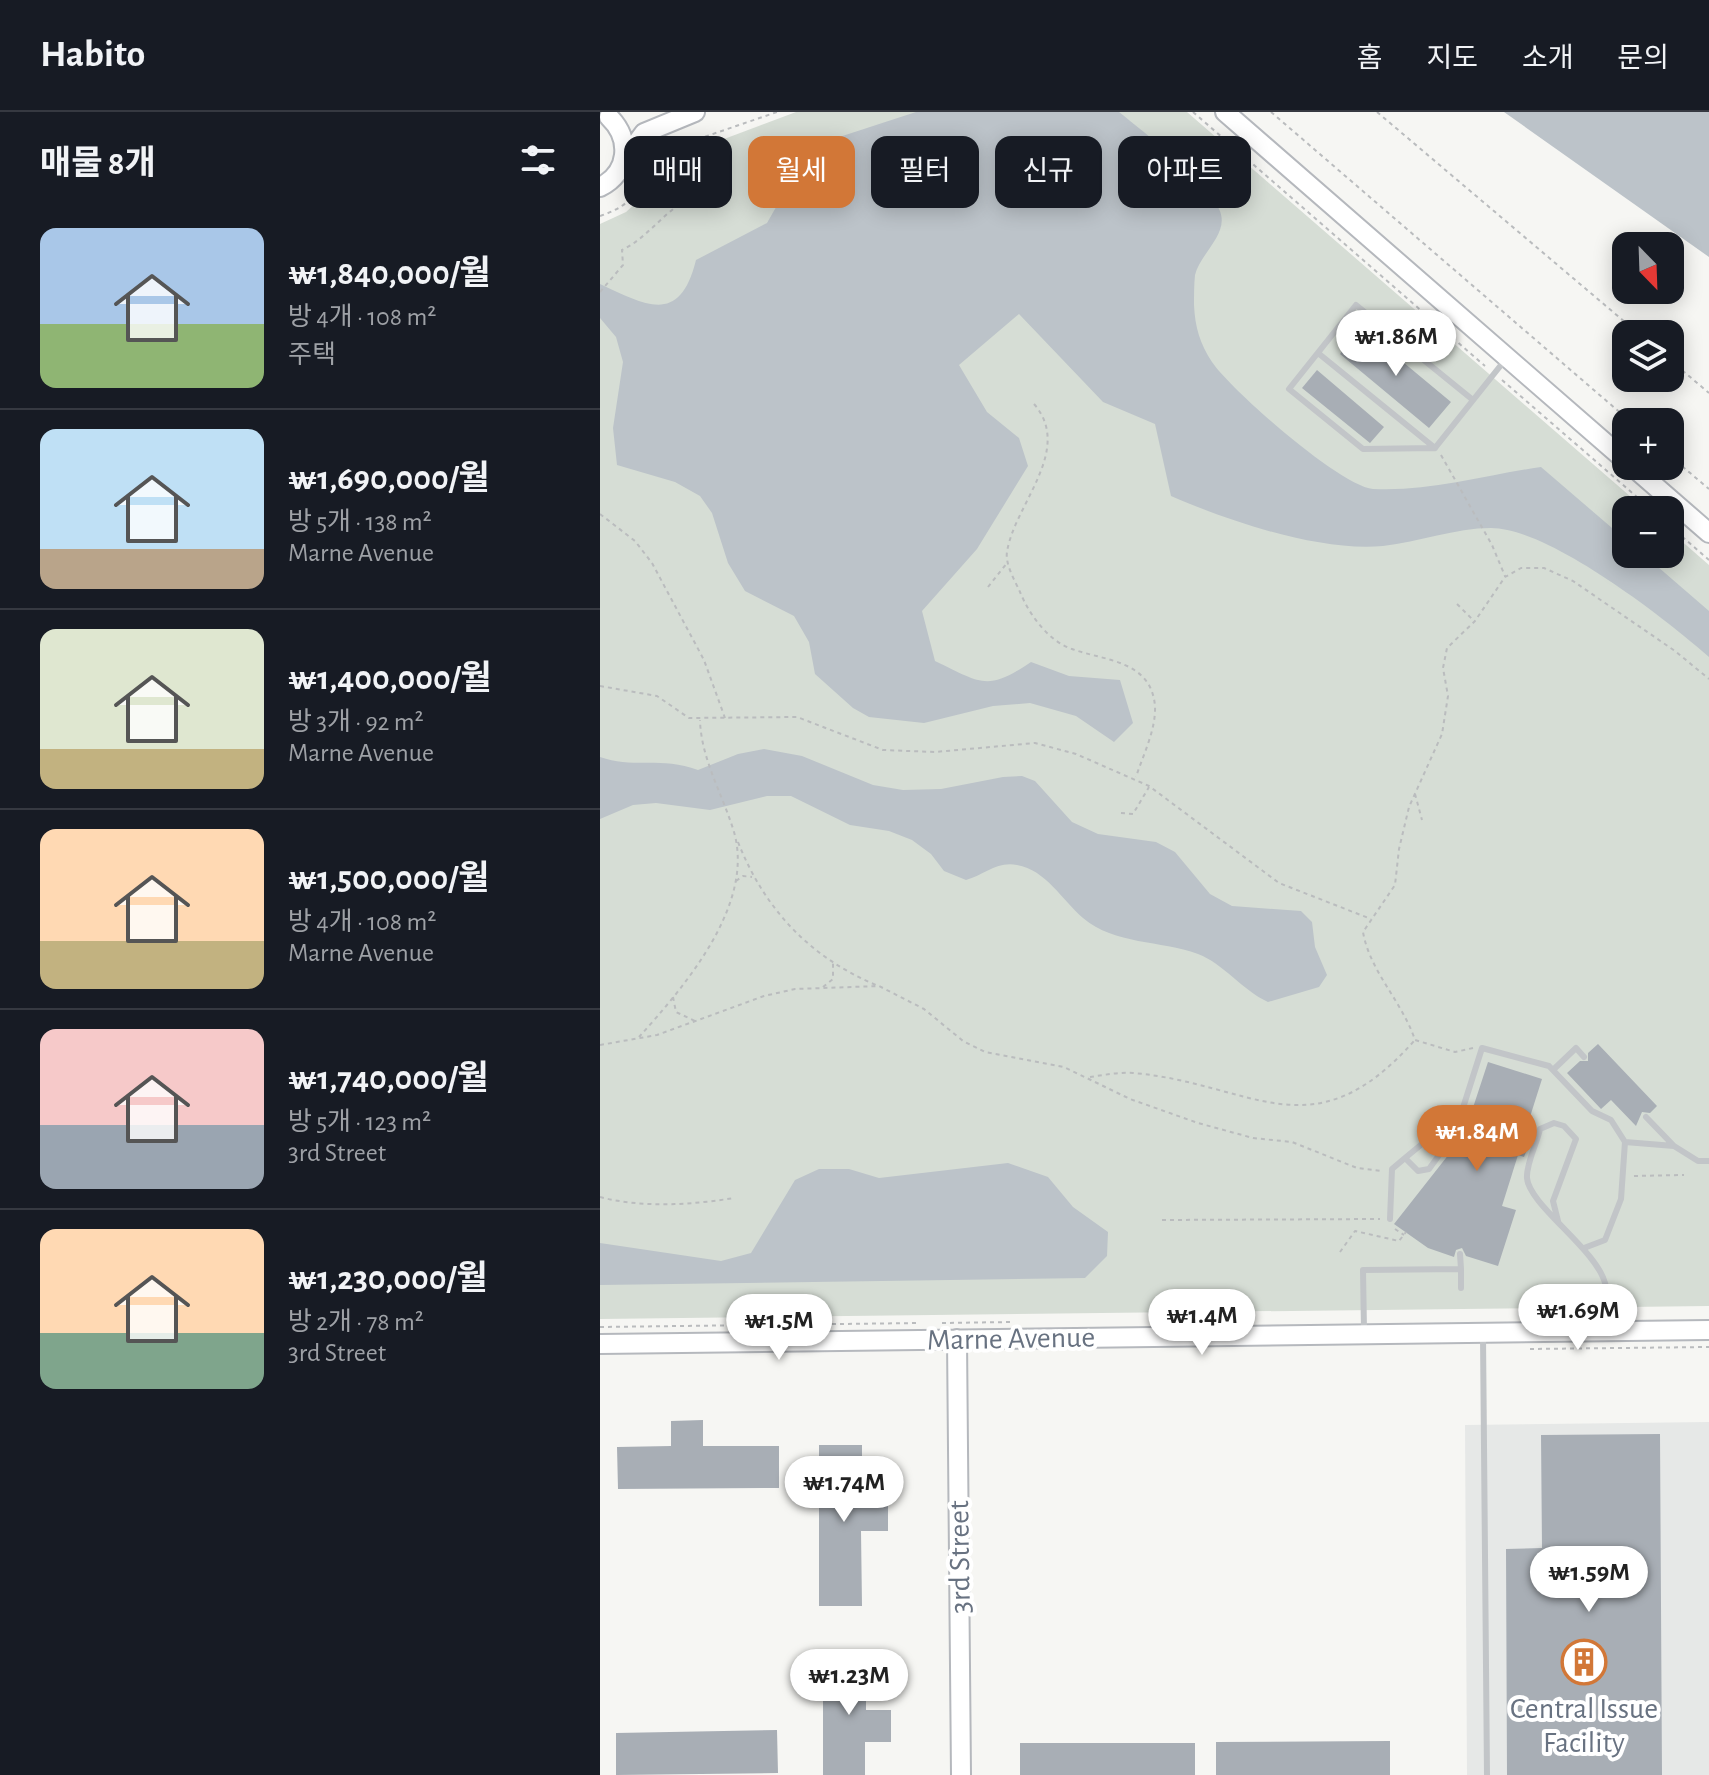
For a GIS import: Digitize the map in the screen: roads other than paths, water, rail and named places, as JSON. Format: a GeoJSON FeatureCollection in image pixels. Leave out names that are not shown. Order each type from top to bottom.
{"type":"FeatureCollection","features":[{"type":"Feature","properties":{"kind":"street"},"geometry":{"type":"LineString","coordinates":[[642,136],[695,112]]}},
{"type":"Feature","properties":{"kind":"street"},"geometry":{"type":"LineString","coordinates":[[1225,112],[1612,449]]}},
{"type":"Feature","properties":{"kind":"street"},"geometry":{"type":"LineString","coordinates":[[605,114],[627,126],[667,122]]}},
{"type":"Feature","properties":{"kind":"street"},"geometry":{"type":"LineString","coordinates":[[600,187],[618,173],[624,160],[622,134],[605,114]]}},
{"type":"Feature","properties":{"kind":"street"},"geometry":{"type":"LineString","coordinates":[[1648,480],[1709,533]]}},
{"type":"Feature","properties":{"kind":"street","name":"Marne Avenue"},"geometry":{"type":"LineString","coordinates":[[600,1344],[1709,1330]]}},
{"type":"Feature","properties":{"kind":"street","name":"3rd Street"},"geometry":{"type":"LineString","coordinates":[[957,1339],[961,1775]]}},
{"type":"Feature","properties":{"kind":"lane"},"geometry":{"type":"LineString","coordinates":[[1435,448],[1363,449],[1289,389],[1356,305],[1473,400]]}},
{"type":"Feature","properties":{"kind":"lane"},"geometry":{"type":"LineString","coordinates":[[1318,353],[1435,448]]}},
{"type":"Feature","properties":{"kind":"lane"},"geometry":{"type":"LineString","coordinates":[[1435,448],[1507,357]]}},
{"type":"Feature","properties":{"kind":"lane"},"geometry":{"type":"LineString","coordinates":[[1405,1158],[1418,1171],[1429,1169],[1455,1133],[1482,1048],[1554,1069],[1592,1111],[1611,1120],[1625,1142],[1621,1199],[1605,1240],[1584,1248]]}},
{"type":"Feature","properties":{"kind":"lane"},"geometry":{"type":"LineString","coordinates":[[1554,1069],[1576,1048],[1584,1057]]}},
{"type":"Feature","properties":{"kind":"lane"},"geometry":{"type":"LineString","coordinates":[[1390,1219],[1392,1169],[1463,1110]]}},
{"type":"Feature","properties":{"kind":"lane"},"geometry":{"type":"LineString","coordinates":[[1646,1117],[1674,1146],[1698,1161],[1709,1161]]}},
{"type":"Feature","properties":{"kind":"lane"},"geometry":{"type":"LineString","coordinates":[[1558,1221],[1553,1201],[1576,1139],[1564,1126],[1554,1123],[1540,1129],[1527,1178],[1533,1191],[1558,1221],[1584,1248],[1605,1283],[1605,1331]]}},
{"type":"Feature","properties":{"kind":"lane"},"geometry":{"type":"LineString","coordinates":[[1625,1142],[1674,1146]]}},
{"type":"Feature","properties":{"kind":"lane"},"geometry":{"type":"LineString","coordinates":[[1460,1254],[1461,1288]]}},
{"type":"Feature","properties":{"kind":"lane"},"geometry":{"type":"LineString","coordinates":[[1364,1334],[1363,1270],[1461,1269]]}},
{"type":"Feature","properties":{"kind":"lane"},"geometry":{"type":"LineString","coordinates":[[1483,1333],[1487,1775]]}},
{"type":"Feature","properties":{"kind":"place","name":"Central Issue Facility"},"geometry":{"type":"Point","coordinates":[1584,1662]}}]}
